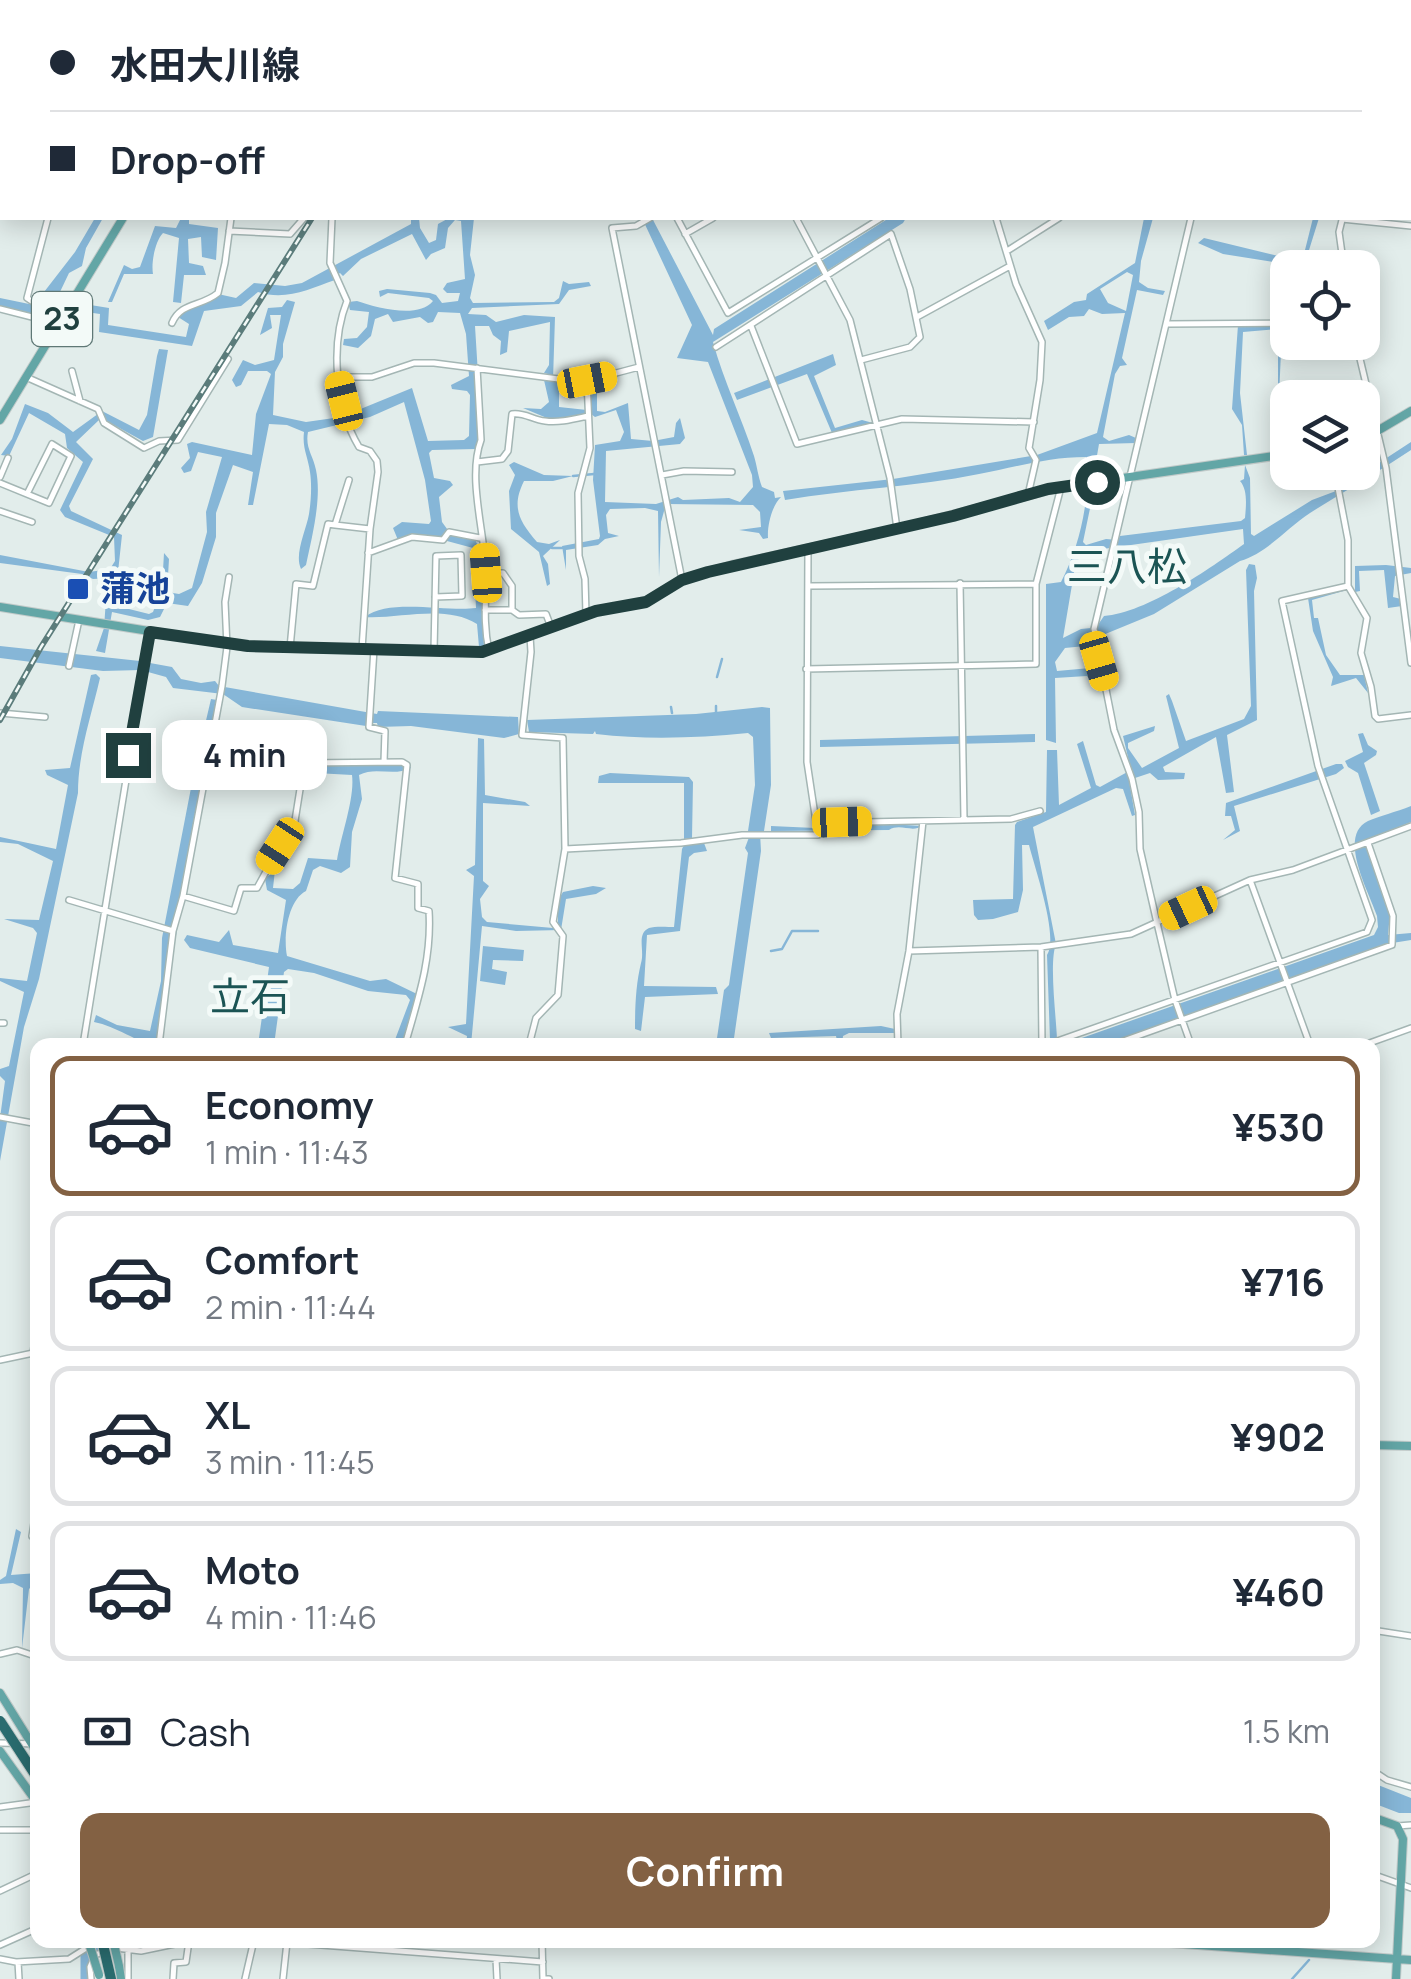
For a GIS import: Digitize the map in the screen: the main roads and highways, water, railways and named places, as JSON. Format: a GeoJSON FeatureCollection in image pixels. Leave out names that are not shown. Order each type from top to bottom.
{"type":"FeatureCollection","features":[{"type":"Feature","properties":{"kind":"highway"},"geometry":{"type":"LineString","coordinates":[[0,1719],[30,1765]]}},
{"type":"Feature","properties":{"kind":"highway"},"geometry":{"type":"LineString","coordinates":[[105,1948],[118,1979]]}},
{"type":"Feature","properties":{"kind":"main road","name":"23"},"geometry":{"type":"LineString","coordinates":[[0,420],[122,220]]}},
{"type":"Feature","properties":{"kind":"main road"},"geometry":{"type":"LineString","coordinates":[[1380,430],[1411,411]]}},
{"type":"Feature","properties":{"kind":"main road"},"geometry":{"type":"LineString","coordinates":[[0,606],[227,644],[489,651],[586,614],[646,602],[682,580],[808,548],[1061,487],[1270,457]]}},
{"type":"Feature","properties":{"kind":"main road"},"geometry":{"type":"LineString","coordinates":[[1380,1445],[1411,1446]]}},
{"type":"Feature","properties":{"kind":"main road"},"geometry":{"type":"LineString","coordinates":[[0,1693],[30,1739]]}},
{"type":"Feature","properties":{"kind":"main road"},"geometry":{"type":"LineString","coordinates":[[0,1751],[30,1792]]}},
{"type":"Feature","properties":{"kind":"main road"},"geometry":{"type":"LineString","coordinates":[[1396,1979],[1395,1958],[1405,1886],[1403,1830]]}},
{"type":"Feature","properties":{"kind":"main road"},"geometry":{"type":"LineString","coordinates":[[90,1948],[97,1978]]}},
{"type":"Feature","properties":{"kind":"main road"},"geometry":{"type":"LineString","coordinates":[[115,1948],[118,1979]]}},
{"type":"Feature","properties":{"kind":"main road"},"geometry":{"type":"LineString","coordinates":[[1247,1948],[1411,1960]]}},
{"type":"Feature","properties":{"kind":"water"},"geometry":{"type":"Polygon","coordinates":[[[94,220],[102,220],[86,248],[82,266],[69,273],[59,294],[78,303],[109,308],[108,325],[186,337],[189,324],[178,317],[184,309],[218,294],[236,298],[254,283],[302,283],[411,224],[411,220],[419,220],[429,243],[436,240],[438,224],[455,220],[448,228],[445,248],[426,260],[412,234],[361,259],[335,280],[288,295],[258,292],[241,306],[204,311],[192,346],[99,332],[100,314],[72,310],[54,302],[34,314],[0,306],[0,298],[34,305],[75,252],[94,220]]]}},
{"type":"Feature","properties":{"kind":"water"},"geometry":{"type":"Polygon","coordinates":[[[180,220],[189,220],[189,224],[218,228],[216,260],[202,257],[201,237],[188,239],[189,263],[203,266],[206,275],[184,275],[181,303],[173,302],[179,238],[163,233],[154,252],[153,274],[124,274],[112,302],[108,302],[124,265],[140,267],[155,226],[176,228],[180,220]]]}},
{"type":"Feature","properties":{"kind":"water"},"geometry":{"type":"Polygon","coordinates":[[[455,220],[474,220],[470,255],[475,275],[470,298],[473,303],[554,302],[559,298],[563,281],[589,282],[591,286],[569,290],[559,304],[472,308],[468,314],[486,315],[496,322],[524,315],[555,317],[553,380],[559,382],[559,407],[587,410],[588,415],[554,421],[523,408],[541,409],[549,402],[544,380],[548,380],[548,374],[544,373],[549,365],[550,322],[509,331],[507,352],[500,355],[501,341],[489,326],[475,326],[482,439],[476,449],[429,453],[434,478],[453,485],[439,497],[442,522],[450,533],[475,539],[481,554],[484,647],[479,647],[477,624],[465,618],[437,614],[365,617],[388,608],[476,608],[473,548],[443,537],[398,540],[393,528],[402,522],[431,521],[425,480],[404,402],[370,417],[308,432],[318,493],[306,565],[301,569],[300,549],[311,493],[304,432],[287,425],[269,424],[253,505],[248,505],[253,472],[233,465],[216,513],[216,537],[202,583],[188,606],[167,603],[160,617],[148,620],[112,612],[105,653],[96,651],[104,628],[111,578],[93,579],[82,574],[0,563],[0,555],[89,572],[110,569],[115,561],[114,537],[65,517],[60,510],[83,462],[67,448],[65,434],[29,413],[9,456],[1,455],[12,439],[25,404],[48,413],[73,432],[102,411],[139,430],[147,415],[159,349],[168,350],[153,437],[143,441],[99,420],[76,442],[93,459],[69,506],[71,511],[122,535],[118,572],[121,579],[112,598],[113,605],[153,612],[162,588],[164,553],[169,559],[167,592],[179,594],[192,588],[207,532],[206,512],[222,457],[198,452],[191,471],[184,473],[181,468],[190,458],[187,444],[252,455],[256,414],[271,374],[248,371],[236,387],[232,380],[243,360],[255,365],[274,360],[281,315],[270,315],[272,328],[260,335],[268,308],[282,307],[287,300],[295,302],[283,357],[275,372],[273,415],[306,422],[341,417],[412,388],[428,441],[464,440],[469,436],[470,395],[452,389],[451,385],[469,376],[460,313],[438,312],[433,322],[428,323],[420,317],[393,322],[388,314],[375,319],[371,336],[358,348],[343,345],[344,339],[357,338],[367,327],[369,312],[350,310],[348,302],[408,311],[433,301],[388,293],[380,297],[379,291],[387,289],[430,293],[442,303],[458,301],[460,293],[443,289],[447,283],[465,279],[461,221],[455,220]]]}},
{"type":"Feature","properties":{"kind":"water"},"geometry":{"type":"Polygon","coordinates":[[[643,220],[653,220],[713,335],[714,329],[886,220],[905,220],[713,342],[762,487],[774,492],[775,498],[781,497],[771,515],[768,538],[739,530],[761,527],[760,512],[753,505],[666,504],[661,522],[659,577],[658,511],[610,509],[606,515],[608,533],[619,536],[598,545],[566,550],[566,570],[562,546],[600,536],[593,480],[595,445],[620,441],[624,432],[616,410],[595,417],[591,414],[591,381],[597,394],[597,411],[628,403],[631,439],[653,441],[674,437],[680,418],[685,438],[680,444],[606,451],[605,502],[656,504],[678,497],[729,498],[740,502],[753,487],[752,475],[708,362],[677,358],[692,325],[643,220]]]}},
{"type":"Feature","properties":{"kind":"water"},"geometry":{"type":"Polygon","coordinates":[[[1144,220],[1152,220],[1139,282],[1165,291],[1163,295],[1137,290],[1122,358],[1127,365],[1120,366],[1115,374],[1103,437],[1109,441],[1129,435],[1136,438],[1136,443],[1099,444],[1095,467],[1098,488],[1093,494],[1083,542],[1086,545],[1118,540],[1120,536],[1241,521],[1246,508],[1240,481],[1244,479],[1245,465],[1250,478],[1254,536],[1312,500],[1347,490],[1259,553],[1154,614],[1093,636],[1085,646],[1065,648],[1055,662],[1057,671],[1090,668],[1098,673],[1094,685],[1087,676],[1055,678],[1056,743],[1046,740],[1046,584],[1061,582],[1074,553],[1085,504],[1086,457],[785,500],[783,491],[893,479],[1037,455],[1097,433],[1125,313],[1102,314],[1089,309],[1084,316],[1069,317],[1048,330],[1044,321],[1074,302],[1086,300],[1087,294],[1135,263],[1144,220]],[[1127,272],[1100,289],[1108,303],[1126,311],[1133,275],[1127,272]],[[1243,529],[1082,552],[1075,567],[1063,638],[1081,629],[1091,628],[1093,632],[1104,616],[1139,607],[1196,577],[1244,544],[1243,529]]]}},
{"type":"Feature","properties":{"kind":"water"},"geometry":{"type":"Polygon","coordinates":[[[1312,220],[1318,220],[1309,250],[1305,250],[1312,220]]]}},
{"type":"Feature","properties":{"kind":"water"},"geometry":{"type":"Polygon","coordinates":[[[1204,238],[1270,254],[1270,261],[1223,254],[1198,243],[1204,238]]]}},
{"type":"Feature","properties":{"kind":"water"},"geometry":{"type":"Polygon","coordinates":[[[1270,322],[1270,330],[1243,332],[1240,393],[1247,455],[1242,425],[1232,409],[1238,325],[1270,322]]]}},
{"type":"Feature","properties":{"kind":"water"},"geometry":{"type":"Polygon","coordinates":[[[833,354],[836,365],[814,376],[835,428],[862,420],[873,423],[832,433],[807,374],[737,400],[734,393],[833,354]]]}},
{"type":"Feature","properties":{"kind":"water"},"geometry":{"type":"Polygon","coordinates":[[[1411,442],[1411,450],[1380,469],[1380,462],[1411,442]]]}},
{"type":"Feature","properties":{"kind":"water"},"geometry":{"type":"Polygon","coordinates":[[[514,462],[544,475],[573,476],[524,481],[518,499],[522,520],[537,542],[549,544],[560,540],[543,556],[548,564],[547,586],[539,552],[511,529],[509,491],[515,475],[509,465],[514,462]]]}},
{"type":"Feature","properties":{"kind":"water"},"geometry":{"type":"Polygon","coordinates":[[[1249,564],[1255,565],[1257,578],[1257,720],[1227,735],[1234,792],[1226,793],[1216,737],[1163,767],[1165,772],[1185,773],[1184,779],[1158,780],[1150,773],[1129,780],[1135,815],[1132,816],[1123,789],[1116,788],[1033,827],[1056,944],[1053,976],[1057,1038],[1050,1038],[1050,934],[1029,845],[1022,845],[1023,890],[1018,912],[978,920],[973,900],[1013,899],[1015,825],[1046,812],[1047,750],[1057,750],[1059,805],[1091,788],[1077,744],[1083,741],[1096,785],[1100,787],[1131,770],[1123,736],[1155,726],[1154,731],[1128,743],[1142,768],[1179,748],[1166,696],[1169,694],[1186,741],[1244,719],[1251,706],[1246,570],[1249,564]]]}},
{"type":"Feature","properties":{"kind":"water"},"geometry":{"type":"Polygon","coordinates":[[[1355,566],[1411,568],[1411,573],[1395,576],[1393,597],[1401,599],[1402,606],[1388,608],[1384,570],[1359,571],[1360,591],[1355,592],[1355,566]]]}},
{"type":"Feature","properties":{"kind":"water"},"geometry":{"type":"Polygon","coordinates":[[[1347,590],[1312,600],[1314,618],[1318,618],[1326,655],[1340,675],[1364,675],[1368,693],[1356,678],[1331,686],[1333,677],[1313,631],[1308,598],[1347,590]]]}},
{"type":"Feature","properties":{"kind":"water"},"geometry":{"type":"Polygon","coordinates":[[[0,646],[140,661],[141,670],[103,671],[0,658],[0,646]]]}},
{"type":"Feature","properties":{"kind":"water"},"geometry":{"type":"Polygon","coordinates":[[[150,663],[172,667],[181,679],[215,681],[219,686],[377,714],[378,711],[518,717],[519,734],[504,738],[411,726],[378,727],[377,723],[366,726],[242,707],[223,694],[173,688],[166,677],[148,672],[150,663]]]}},
{"type":"Feature","properties":{"kind":"water"},"geometry":{"type":"Polygon","coordinates":[[[91,675],[100,678],[83,749],[78,793],[39,979],[24,1027],[0,1161],[5,1081],[0,1069],[9,1066],[24,992],[0,978],[27,981],[37,933],[33,928],[4,919],[39,920],[53,861],[18,844],[0,842],[0,837],[56,849],[68,785],[47,775],[45,770],[70,768],[91,675]]]}},
{"type":"Feature","properties":{"kind":"water"},"geometry":{"type":"Polygon","coordinates":[[[211,699],[217,700],[158,1038],[135,1038],[94,1022],[96,1015],[117,1025],[150,1031],[161,981],[162,938],[196,762],[169,754],[198,755],[211,699]]]}},
{"type":"Feature","properties":{"kind":"water"},"geometry":{"type":"Polygon","coordinates":[[[770,708],[771,785],[764,831],[760,833],[761,851],[734,1038],[717,1038],[724,990],[729,985],[748,853],[745,848],[751,832],[748,831],[755,785],[753,737],[748,733],[653,738],[595,731],[529,732],[527,720],[770,708]]]}},
{"type":"Feature","properties":{"kind":"water"},"geometry":{"type":"Polygon","coordinates":[[[1363,733],[1368,745],[1377,751],[1364,763],[1380,811],[1371,815],[1358,773],[1345,761],[1363,752],[1358,734],[1363,733]]]}},
{"type":"Feature","properties":{"kind":"water"},"geometry":{"type":"Polygon","coordinates":[[[1035,734],[1035,742],[820,747],[820,740],[1035,734]]]}},
{"type":"Feature","properties":{"kind":"water"},"geometry":{"type":"Polygon","coordinates":[[[478,738],[484,739],[485,795],[530,806],[483,803],[483,881],[489,886],[480,899],[482,917],[487,922],[553,928],[558,926],[558,900],[563,892],[593,886],[606,888],[596,894],[566,899],[561,930],[516,931],[482,926],[472,1038],[467,1038],[448,1027],[466,1024],[474,876],[466,870],[475,865],[478,738]]]}},
{"type":"Feature","properties":{"kind":"water"},"geometry":{"type":"Polygon","coordinates":[[[263,761],[279,768],[409,764],[411,768],[398,772],[359,775],[362,799],[352,832],[350,867],[341,873],[320,866],[313,870],[306,891],[291,910],[286,939],[287,956],[370,981],[386,979],[417,994],[405,1038],[396,1038],[410,1000],[406,995],[368,991],[314,973],[288,969],[284,972],[275,1038],[259,1038],[269,967],[190,948],[184,940],[187,935],[219,942],[229,930],[233,945],[278,953],[286,900],[267,890],[265,879],[275,870],[273,888],[293,889],[300,883],[308,858],[337,860],[350,805],[352,775],[298,772],[291,776],[269,772],[263,761]]]}},
{"type":"Feature","properties":{"kind":"water"},"geometry":{"type":"Polygon","coordinates":[[[1336,764],[1344,768],[1336,774],[1234,806],[1240,831],[1223,840],[1235,830],[1231,816],[1225,816],[1226,803],[1336,764]]]}},
{"type":"Feature","properties":{"kind":"water"},"geometry":{"type":"Polygon","coordinates":[[[610,773],[689,777],[693,782],[692,838],[684,839],[684,783],[598,783],[599,776],[610,773]]]}},
{"type":"Feature","properties":{"kind":"water"},"geometry":{"type":"Polygon","coordinates":[[[1411,806],[1411,822],[1364,841],[1390,913],[1388,935],[1411,933],[1411,940],[1386,944],[1123,1038],[1082,1038],[1374,935],[1377,916],[1355,851],[1359,828],[1411,806]]]}},
{"type":"Feature","properties":{"kind":"water"},"geometry":{"type":"Polygon","coordinates":[[[771,826],[922,826],[771,831],[771,826]]]}},
{"type":"Feature","properties":{"kind":"water"},"geometry":{"type":"Polygon","coordinates":[[[704,843],[707,851],[689,857],[680,931],[647,935],[644,986],[716,987],[718,994],[645,997],[641,1031],[635,1029],[643,934],[652,927],[674,927],[682,849],[684,845],[704,843]]]}},
{"type":"Feature","properties":{"kind":"water"},"geometry":{"type":"Polygon","coordinates":[[[483,946],[524,950],[523,961],[493,960],[492,969],[507,972],[505,985],[480,981],[483,946]]]}},
{"type":"Feature","properties":{"kind":"water"},"geometry":{"type":"Polygon","coordinates":[[[881,1026],[895,1029],[895,1033],[849,1033],[843,1038],[771,1038],[769,1033],[881,1026]]]}},
{"type":"Feature","properties":{"kind":"water"},"geometry":{"type":"Polygon","coordinates":[[[16,1529],[21,1532],[11,1575],[30,1574],[22,1648],[23,1588],[13,1583],[0,1584],[6,1576],[16,1529]]]}},
{"type":"Feature","properties":{"kind":"water"},"geometry":{"type":"Polygon","coordinates":[[[1380,1786],[1411,1798],[1411,1813],[1380,1806],[1380,1786]]]}},
{"type":"Feature","properties":{"kind":"waterway"},"geometry":{"type":"LineString","coordinates":[[573,476],[594,474]]}},
{"type":"Feature","properties":{"kind":"waterway"},"geometry":{"type":"LineString","coordinates":[[552,548],[562,548]]}},
{"type":"Feature","properties":{"kind":"waterway"},"geometry":{"type":"LineString","coordinates":[[717,677],[722,659]]}},
{"type":"Feature","properties":{"kind":"waterway"},"geometry":{"type":"LineString","coordinates":[[716,706],[716,712]]}},
{"type":"Feature","properties":{"kind":"waterway"},"geometry":{"type":"LineString","coordinates":[[671,707],[672,713]]}},
{"type":"Feature","properties":{"kind":"waterway"},"geometry":{"type":"LineString","coordinates":[[771,951],[782,949],[792,931],[818,931]]}},
{"type":"Feature","properties":{"kind":"waterway"},"geometry":{"type":"LineString","coordinates":[[85,1979],[85,1957],[97,1948]]}},
{"type":"Feature","properties":{"kind":"waterway"},"geometry":{"type":"LineString","coordinates":[[1292,1979],[1309,1960]]}},
{"type":"Feature","properties":{"kind":"railway"},"geometry":{"type":"LineString","coordinates":[[0,720],[41,647],[311,220]]}},
{"type":"Feature","properties":{"kind":"place","name":"蒲池"},"geometry":{"type":"Point","coordinates":[78,589]}},
{"type":"Feature","properties":{"kind":"district","name":"三八松"},"geometry":{"type":"Point","coordinates":[1127,567]}},
{"type":"Feature","properties":{"kind":"district","name":"立石"},"geometry":{"type":"Point","coordinates":[250,997]}}]}
